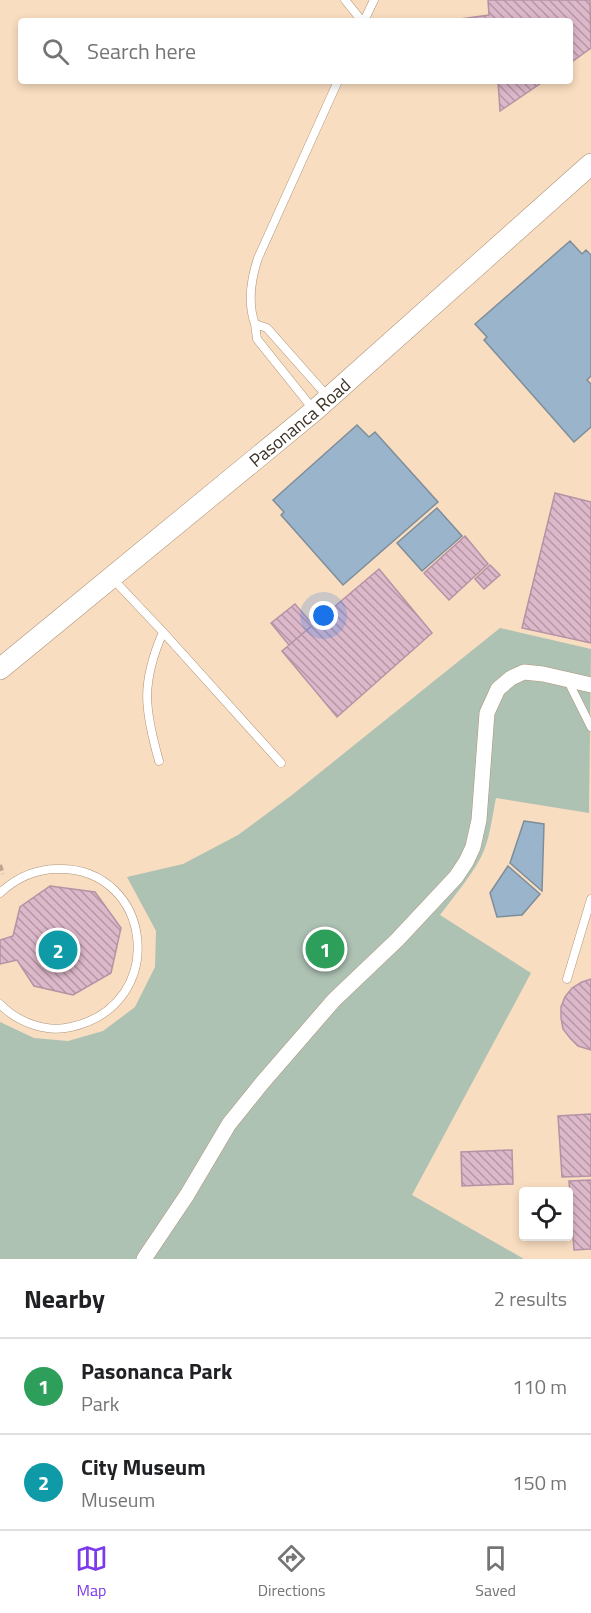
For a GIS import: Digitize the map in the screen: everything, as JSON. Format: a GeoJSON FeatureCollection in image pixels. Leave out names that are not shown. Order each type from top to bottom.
{"type":"FeatureCollection","features":[{"type":"Feature","properties":{"kind":"street","name":"Pasonanca Road"},"geometry":{"type":"LineString","coordinates":[[0,669],[321,404],[591,164]]}},
{"type":"Feature","properties":{"kind":"street"},"geometry":{"type":"LineString","coordinates":[[144,1259],[187,1195],[229,1124],[262,1083],[334,1000],[398,940],[456,878],[466,862],[473,847],[479,820],[487,713],[498,689],[511,678],[524,672],[543,674],[591,686]]}},
{"type":"Feature","properties":{"kind":"lane"},"geometry":{"type":"LineString","coordinates":[[345,0],[360,18]]}},
{"type":"Feature","properties":{"kind":"lane"},"geometry":{"type":"LineString","coordinates":[[365,18],[374,0]]}},
{"type":"Feature","properties":{"kind":"lane"},"geometry":{"type":"LineString","coordinates":[[321,404],[257,339],[250,305],[253,273],[258,258],[337,84]]}},
{"type":"Feature","properties":{"kind":"lane"},"geometry":{"type":"LineString","coordinates":[[255,324],[267,328],[321,404]]}},
{"type":"Feature","properties":{"kind":"lane"},"geometry":{"type":"LineString","coordinates":[[111,578],[281,763]]}},
{"type":"Feature","properties":{"kind":"lane"},"geometry":{"type":"LineString","coordinates":[[159,761],[149,725],[147,689],[151,660],[163,632]]}},
{"type":"Feature","properties":{"kind":"lane"},"geometry":{"type":"LineString","coordinates":[[568,681],[591,727]]}},
{"type":"Feature","properties":{"kind":"lane"},"geometry":{"type":"LineString","coordinates":[[0,893],[26,875],[46,869],[68,869],[88,874],[107,885],[122,900],[133,918],[138,939],[138,960],[132,981],[121,999],[106,1013],[87,1024],[66,1029],[45,1028],[24,1022],[6,1011],[0,1004]]}},
{"type":"Feature","properties":{"kind":"lane"},"geometry":{"type":"LineString","coordinates":[[567,979],[591,899]]}},
{"type":"Feature","properties":{"kind":"green space"},"geometry":{"type":"Polygon","coordinates":[[[500,628],[591,649],[589,813],[496,798],[489,836],[481,857],[467,880],[440,915],[531,973],[412,1195],[524,1259],[0,1259],[0,1022],[34,1038],[68,1041],[103,1031],[135,1007],[155,967],[156,931],[127,877],[183,864],[238,835],[292,795],[500,628]]]}},
{"type":"Feature","properties":{"kind":"water"},"geometry":{"type":"Polygon","coordinates":[[[570,241],[582,254],[586,250],[591,255],[591,376],[587,380],[591,384],[591,427],[574,442],[484,340],[487,337],[475,324],[570,241]]]}},
{"type":"Feature","properties":{"kind":"water"},"geometry":{"type":"Polygon","coordinates":[[[357,425],[369,437],[375,432],[438,502],[343,585],[281,515],[284,512],[273,500],[357,425]]]}},
{"type":"Feature","properties":{"kind":"water"},"geometry":{"type":"Polygon","coordinates":[[[437,508],[462,536],[422,571],[397,543],[437,508]]]}},
{"type":"Feature","properties":{"kind":"water"},"geometry":{"type":"Polygon","coordinates":[[[524,821],[544,824],[542,891],[510,863],[524,821]]]}},
{"type":"Feature","properties":{"kind":"water"},"geometry":{"type":"Polygon","coordinates":[[[508,866],[540,894],[522,915],[497,917],[490,893],[508,866]]]}},
{"type":"Feature","properties":{"kind":"building"},"geometry":{"type":"Polygon","coordinates":[[[488,0],[590,0],[591,48],[573,61],[573,18],[468,18],[489,15],[488,0]]]}},
{"type":"Feature","properties":{"kind":"building"},"geometry":{"type":"Polygon","coordinates":[[[498,84],[540,84],[500,111],[498,84]]]}},
{"type":"Feature","properties":{"kind":"building"},"geometry":{"type":"Polygon","coordinates":[[[555,493],[591,502],[591,643],[522,628],[555,493]]]}},
{"type":"Feature","properties":{"kind":"building"},"geometry":{"type":"Polygon","coordinates":[[[465,536],[488,564],[449,600],[424,573],[465,536]]]}},
{"type":"Feature","properties":{"kind":"building"},"geometry":{"type":"Polygon","coordinates":[[[490,565],[500,575],[484,589],[475,579],[490,565]]]}},
{"type":"Feature","properties":{"kind":"building"},"geometry":{"type":"Polygon","coordinates":[[[379,569],[432,633],[337,717],[282,651],[379,569]]]}},
{"type":"Feature","properties":{"kind":"building"},"geometry":{"type":"Polygon","coordinates":[[[295,604],[313,625],[289,645],[271,623],[295,604]]]}},
{"type":"Feature","properties":{"kind":"building"},"geometry":{"type":"Polygon","coordinates":[[[50,886],[95,892],[121,928],[111,973],[73,995],[34,986],[17,960],[0,964],[0,940],[13,936],[20,907],[50,886]]]}},
{"type":"Feature","properties":{"kind":"building"},"geometry":{"type":"Polygon","coordinates":[[[591,979],[591,1050],[578,1046],[563,1029],[561,1007],[572,988],[591,979]]]}},
{"type":"Feature","properties":{"kind":"building"},"geometry":{"type":"Polygon","coordinates":[[[591,1114],[591,1176],[562,1177],[558,1116],[591,1114]]]}},
{"type":"Feature","properties":{"kind":"building"},"geometry":{"type":"Polygon","coordinates":[[[512,1150],[513,1184],[462,1186],[461,1152],[512,1150]]]}},
{"type":"Feature","properties":{"kind":"building"},"geometry":{"type":"Polygon","coordinates":[[[591,1180],[591,1249],[574,1250],[573,1187],[569,1187],[569,1181],[591,1180]]]}},
{"type":"Feature","properties":{"kind":"place","name":"Pasonanca Park"},"geometry":{"type":"Point","coordinates":[325,949]}},
{"type":"Feature","properties":{"kind":"place","name":"City Museum"},"geometry":{"type":"Point","coordinates":[58,950]}}]}
